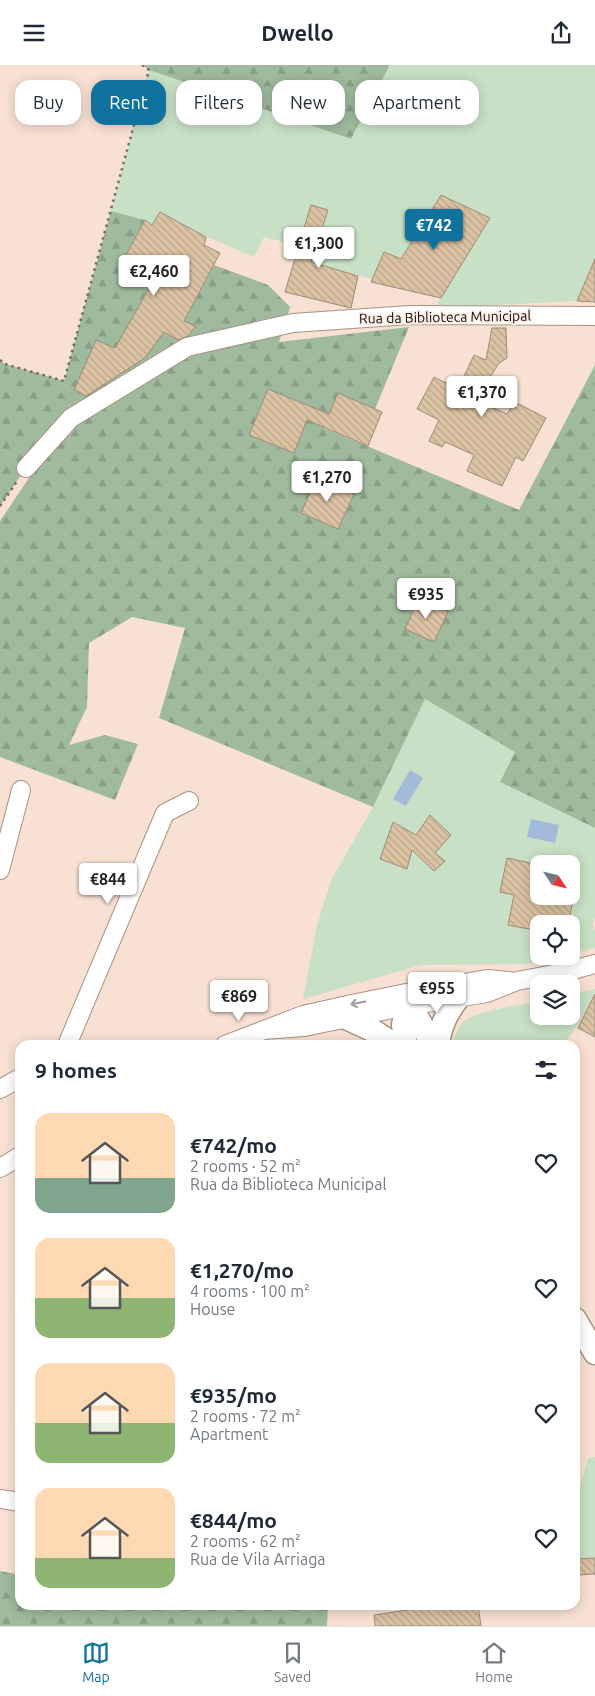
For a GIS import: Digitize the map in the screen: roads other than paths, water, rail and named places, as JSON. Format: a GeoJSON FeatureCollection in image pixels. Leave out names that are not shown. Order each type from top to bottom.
{"type":"FeatureCollection","features":[{"type":"Feature","properties":{"kind":"main road"},"geometry":{"type":"LineString","coordinates":[[439,1040],[440,1030],[448,1011],[458,997]]}},
{"type":"Feature","properties":{"kind":"main road"},"geometry":{"type":"LineString","coordinates":[[405,1040],[403,1025],[406,1000]]}},
{"type":"Feature","properties":{"kind":"main road"},"geometry":{"type":"LineString","coordinates":[[406,1000],[430,1040]]}},
{"type":"Feature","properties":{"kind":"main road"},"geometry":{"type":"LineString","coordinates":[[348,1019],[372,1030],[387,1040]]}},
{"type":"Feature","properties":{"kind":"main road"},"geometry":{"type":"LineString","coordinates":[[580,1328],[595,1353]]}},
{"type":"Feature","properties":{"kind":"street","name":"Rua da Biblioteca Municipal"},"geometry":{"type":"LineString","coordinates":[[26,468],[71,419],[187,347],[293,323],[410,315],[595,316]]}},
{"type":"Feature","properties":{"kind":"street"},"geometry":{"type":"LineString","coordinates":[[0,870],[21,790]]}},
{"type":"Feature","properties":{"kind":"street"},"geometry":{"type":"LineString","coordinates":[[69,1040],[165,813],[189,801]]}},
{"type":"Feature","properties":{"kind":"street"},"geometry":{"type":"LineString","coordinates":[[238,1040],[303,1015],[406,1000],[487,993],[517,981],[595,964]]}},
{"type":"Feature","properties":{"kind":"street"},"geometry":{"type":"LineString","coordinates":[[264,1030],[304,1027],[348,1019],[406,1000],[487,979],[517,981]]}},
{"type":"Feature","properties":{"kind":"street"},"geometry":{"type":"LineString","coordinates":[[0,1089],[15,1081]]}},
{"type":"Feature","properties":{"kind":"street"},"geometry":{"type":"LineString","coordinates":[[0,1168],[15,1159]]}},
{"type":"Feature","properties":{"kind":"street"},"geometry":{"type":"LineString","coordinates":[[0,1499],[15,1501]]}},
{"type":"Feature","properties":{"kind":"water"},"geometry":{"type":"Polygon","coordinates":[[[410,770],[423,778],[406,806],[393,799],[410,770]]]}},
{"type":"Feature","properties":{"kind":"water"},"geometry":{"type":"Polygon","coordinates":[[[531,819],[559,825],[555,843],[527,837],[531,819]]]}}]}
